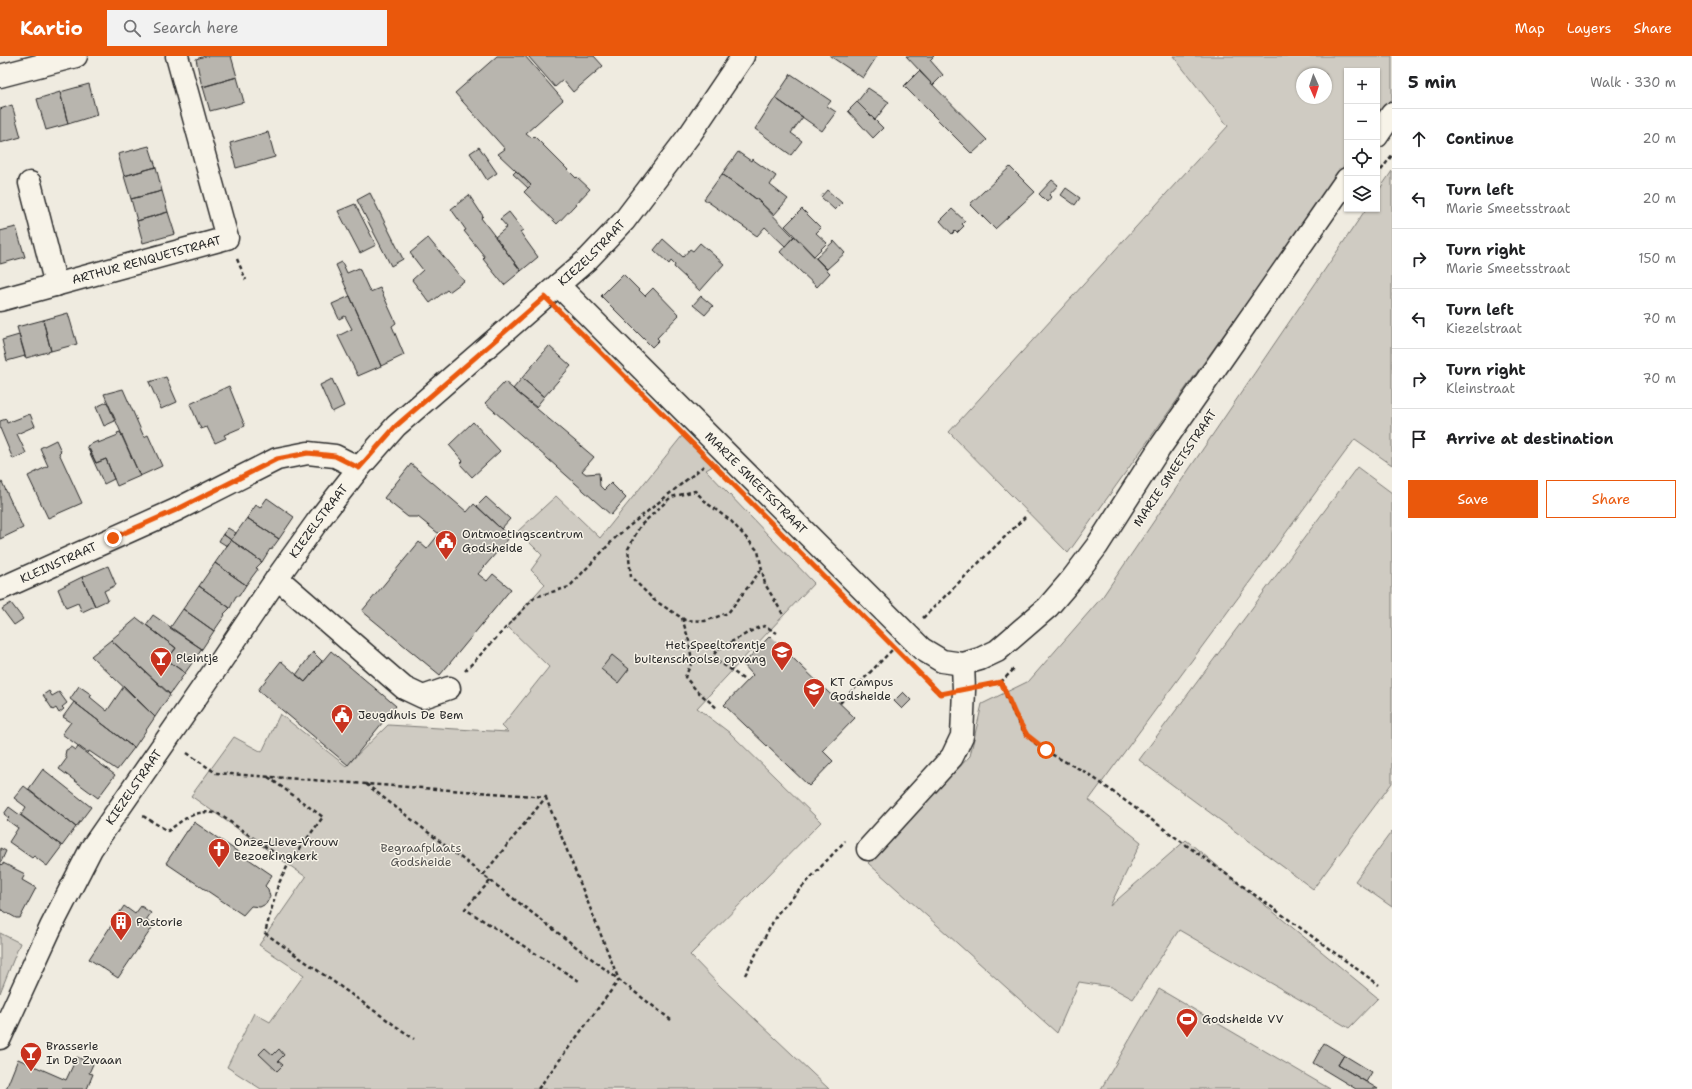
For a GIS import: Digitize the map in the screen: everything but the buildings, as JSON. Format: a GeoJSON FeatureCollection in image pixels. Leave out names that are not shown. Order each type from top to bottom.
{"type":"FeatureCollection","features":[{"type":"Feature","properties":{"kind":"street"},"geometry":{"type":"LineString","coordinates":[[0,76],[76,56]]}},
{"type":"Feature","properties":{"kind":"street","name":"ARTHUR RENQUETSTRAAT"},"geometry":{"type":"LineString","coordinates":[[0,300],[227,238],[177,56]]}},
{"type":"Feature","properties":{"kind":"street","name":"KIEZELSTRAAT"},"geometry":{"type":"LineString","coordinates":[[0,1038],[51,927],[91,849],[317,522],[359,468],[396,426],[588,259],[624,221],[691,133],[743,56]]}},
{"type":"Feature","properties":{"kind":"street"},"geometry":{"type":"LineString","coordinates":[[1380,132],[1392,114]]}},
{"type":"Feature","properties":{"kind":"street"},"geometry":{"type":"LineString","coordinates":[[30,182],[56,285]]}},
{"type":"Feature","properties":{"kind":"street","name":"MARIE SMEETSSTRAAT"},"geometry":{"type":"LineString","coordinates":[[558,285],[922,649],[942,661],[963,664],[980,659],[997,651],[1048,607],[1072,579],[1097,546],[1159,449],[1344,183]]}},
{"type":"Feature","properties":{"kind":"street","name":"KLEINSTRAAT"},"geometry":{"type":"LineString","coordinates":[[0,589],[176,510],[277,459],[308,453],[335,456],[359,468]]}},
{"type":"Feature","properties":{"kind":"street"},"geometry":{"type":"LineString","coordinates":[[277,578],[404,688],[423,697],[449,688]]}},
{"type":"Feature","properties":{"kind":"street"},"geometry":{"type":"LineString","coordinates":[[868,849],[952,757],[962,736],[964,690],[963,664]]}},
{"type":"Feature","properties":{"kind":"path"},"geometry":{"type":"LineString","coordinates":[[1380,172],[1392,155]]}},
{"type":"Feature","properties":{"kind":"path"},"geometry":{"type":"LineString","coordinates":[[449,688],[535,597],[569,586],[617,536],[710,461]]}},
{"type":"Feature","properties":{"kind":"path"},"geometry":{"type":"LineString","coordinates":[[761,570],[728,613],[705,621],[685,620],[654,600],[631,577],[628,550],[640,526],[671,498],[695,491],[708,504],[731,521],[758,551],[765,584],[784,616]]}},
{"type":"Feature","properties":{"kind":"path"},"geometry":{"type":"LineString","coordinates":[[840,703],[1025,517]]}},
{"type":"Feature","properties":{"kind":"path"},"geometry":{"type":"LineString","coordinates":[[682,617],[689,641],[692,662],[684,677],[697,691],[717,708]]}},
{"type":"Feature","properties":{"kind":"path"},"geometry":{"type":"LineString","coordinates":[[710,660],[718,650],[757,628],[765,626],[777,633]]}},
{"type":"Feature","properties":{"kind":"path"},"geometry":{"type":"LineString","coordinates":[[692,662],[710,660],[723,664],[743,678]]}},
{"type":"Feature","properties":{"kind":"path"},"geometry":{"type":"LineString","coordinates":[[925,678],[940,694],[1001,682],[1020,665]]}},
{"type":"Feature","properties":{"kind":"path"},"geometry":{"type":"LineString","coordinates":[[1001,682],[1015,714],[1027,735],[1046,750],[1087,773],[1378,985]]}},
{"type":"Feature","properties":{"kind":"path"},"geometry":{"type":"LineString","coordinates":[[166,739],[216,773],[546,797]]}},
{"type":"Feature","properties":{"kind":"path"},"geometry":{"type":"LineString","coordinates":[[267,777],[323,817],[289,863],[278,885],[265,933],[414,1039]]}},
{"type":"Feature","properties":{"kind":"path"},"geometry":{"type":"LineString","coordinates":[[366,784],[671,1020]]}},
{"type":"Feature","properties":{"kind":"path"},"geometry":{"type":"LineString","coordinates":[[483,875],[546,797]]}},
{"type":"Feature","properties":{"kind":"path"},"geometry":{"type":"LineString","coordinates":[[546,797],[619,980]]}},
{"type":"Feature","properties":{"kind":"path"},"geometry":{"type":"LineString","coordinates":[[122,803],[168,831],[187,816],[208,811],[219,814],[289,863]]}},
{"type":"Feature","properties":{"kind":"path"},"geometry":{"type":"LineString","coordinates":[[490,881],[465,909],[579,981]]}},
{"type":"Feature","properties":{"kind":"path"},"geometry":{"type":"LineString","coordinates":[[538,1089],[619,980]]}},
{"type":"Feature","properties":{"kind":"green space"},"geometry":{"type":"Polygon","coordinates":[[[1173,56],[1392,56],[1392,99],[1380,116],[1380,68],[1344,68],[1344,166],[1068,553],[949,432],[1228,126],[1173,56]]]}},
{"type":"Feature","properties":{"kind":"green space"},"geometry":{"type":"Polygon","coordinates":[[[1392,171],[1392,465],[1355,439],[1089,800],[1141,842],[1110,906],[1186,840],[1378,998],[1349,1028],[1179,930],[1133,999],[1111,987],[1079,982],[1057,1033],[868,863],[970,756],[982,704],[1029,681],[1103,596],[1364,212],[1380,212],[1380,189],[1392,171]]]}},
{"type":"Feature","properties":{"kind":"green space","name":"Begraafplaats Godsheide"},"geometry":{"type":"Polygon","coordinates":[[[682,436],[713,466],[706,470],[814,583],[697,708],[730,733],[821,822],[690,955],[721,987],[829,1089],[261,1089],[227,1067],[254,1013],[270,1022],[304,975],[259,945],[306,877],[191,796],[234,737],[262,752],[280,714],[346,766],[388,725],[508,732],[502,726],[549,667],[507,626],[545,584],[531,570],[542,555],[518,531],[556,496],[600,538],[682,436]]]}},
{"type":"Feature","properties":{"kind":"green space"},"geometry":{"type":"Polygon","coordinates":[[[1357,467],[1392,493],[1392,783],[1313,889],[1139,760],[1357,467]]]}},
{"type":"Feature","properties":{"kind":"green space"},"geometry":{"type":"Polygon","coordinates":[[[1392,831],[1392,907],[1355,881],[1392,831]]]}},
{"type":"Feature","properties":{"kind":"green space"},"geometry":{"type":"Polygon","coordinates":[[[0,933],[20,943],[0,993],[0,933]]]}},
{"type":"Feature","properties":{"kind":"green space","name":"Godsheide VV"},"geometry":{"type":"Polygon","coordinates":[[[1159,989],[1330,1089],[1101,1089],[1159,989]]]}},
{"type":"Feature","properties":{"kind":"place","name":"Ontmoetingscentrum Godsheide"},"geometry":{"type":"Point","coordinates":[446,560]}},
{"type":"Feature","properties":{"kind":"place","name":"Het Speeltorentje buitenschoolse opvang"},"geometry":{"type":"Point","coordinates":[782,672]}},
{"type":"Feature","properties":{"kind":"place","name":"Pleintje"},"geometry":{"type":"Point","coordinates":[161,678]}},
{"type":"Feature","properties":{"kind":"place","name":"KT Campus Godsheide"},"geometry":{"type":"Point","coordinates":[814,708]}},
{"type":"Feature","properties":{"kind":"place","name":"Jeugdhuis De Bem"},"geometry":{"type":"Point","coordinates":[342,734]}},
{"type":"Feature","properties":{"kind":"place","name":"Onze-Lieve-Vrouw Bezoekingkerk"},"geometry":{"type":"Point","coordinates":[219,868]}},
{"type":"Feature","properties":{"kind":"place","name":"Pastorie"},"geometry":{"type":"Point","coordinates":[121,942]}},
{"type":"Feature","properties":{"kind":"place","name":"Godsheide VV"},"geometry":{"type":"Point","coordinates":[1187,1038]}},
{"type":"Feature","properties":{"kind":"place","name":"Brasserie In De Zwaan"},"geometry":{"type":"Point","coordinates":[31,1072]}},
{"type":"Feature","properties":{"kind":"route"},"geometry":{"type":"LineString","coordinates":[[113,538],[176,510],[277,459],[308,453],[335,456],[359,468],[396,426],[545,297],[710,461],[940,694],[1001,682],[1015,714],[1027,735],[1046,750]]}}]}
